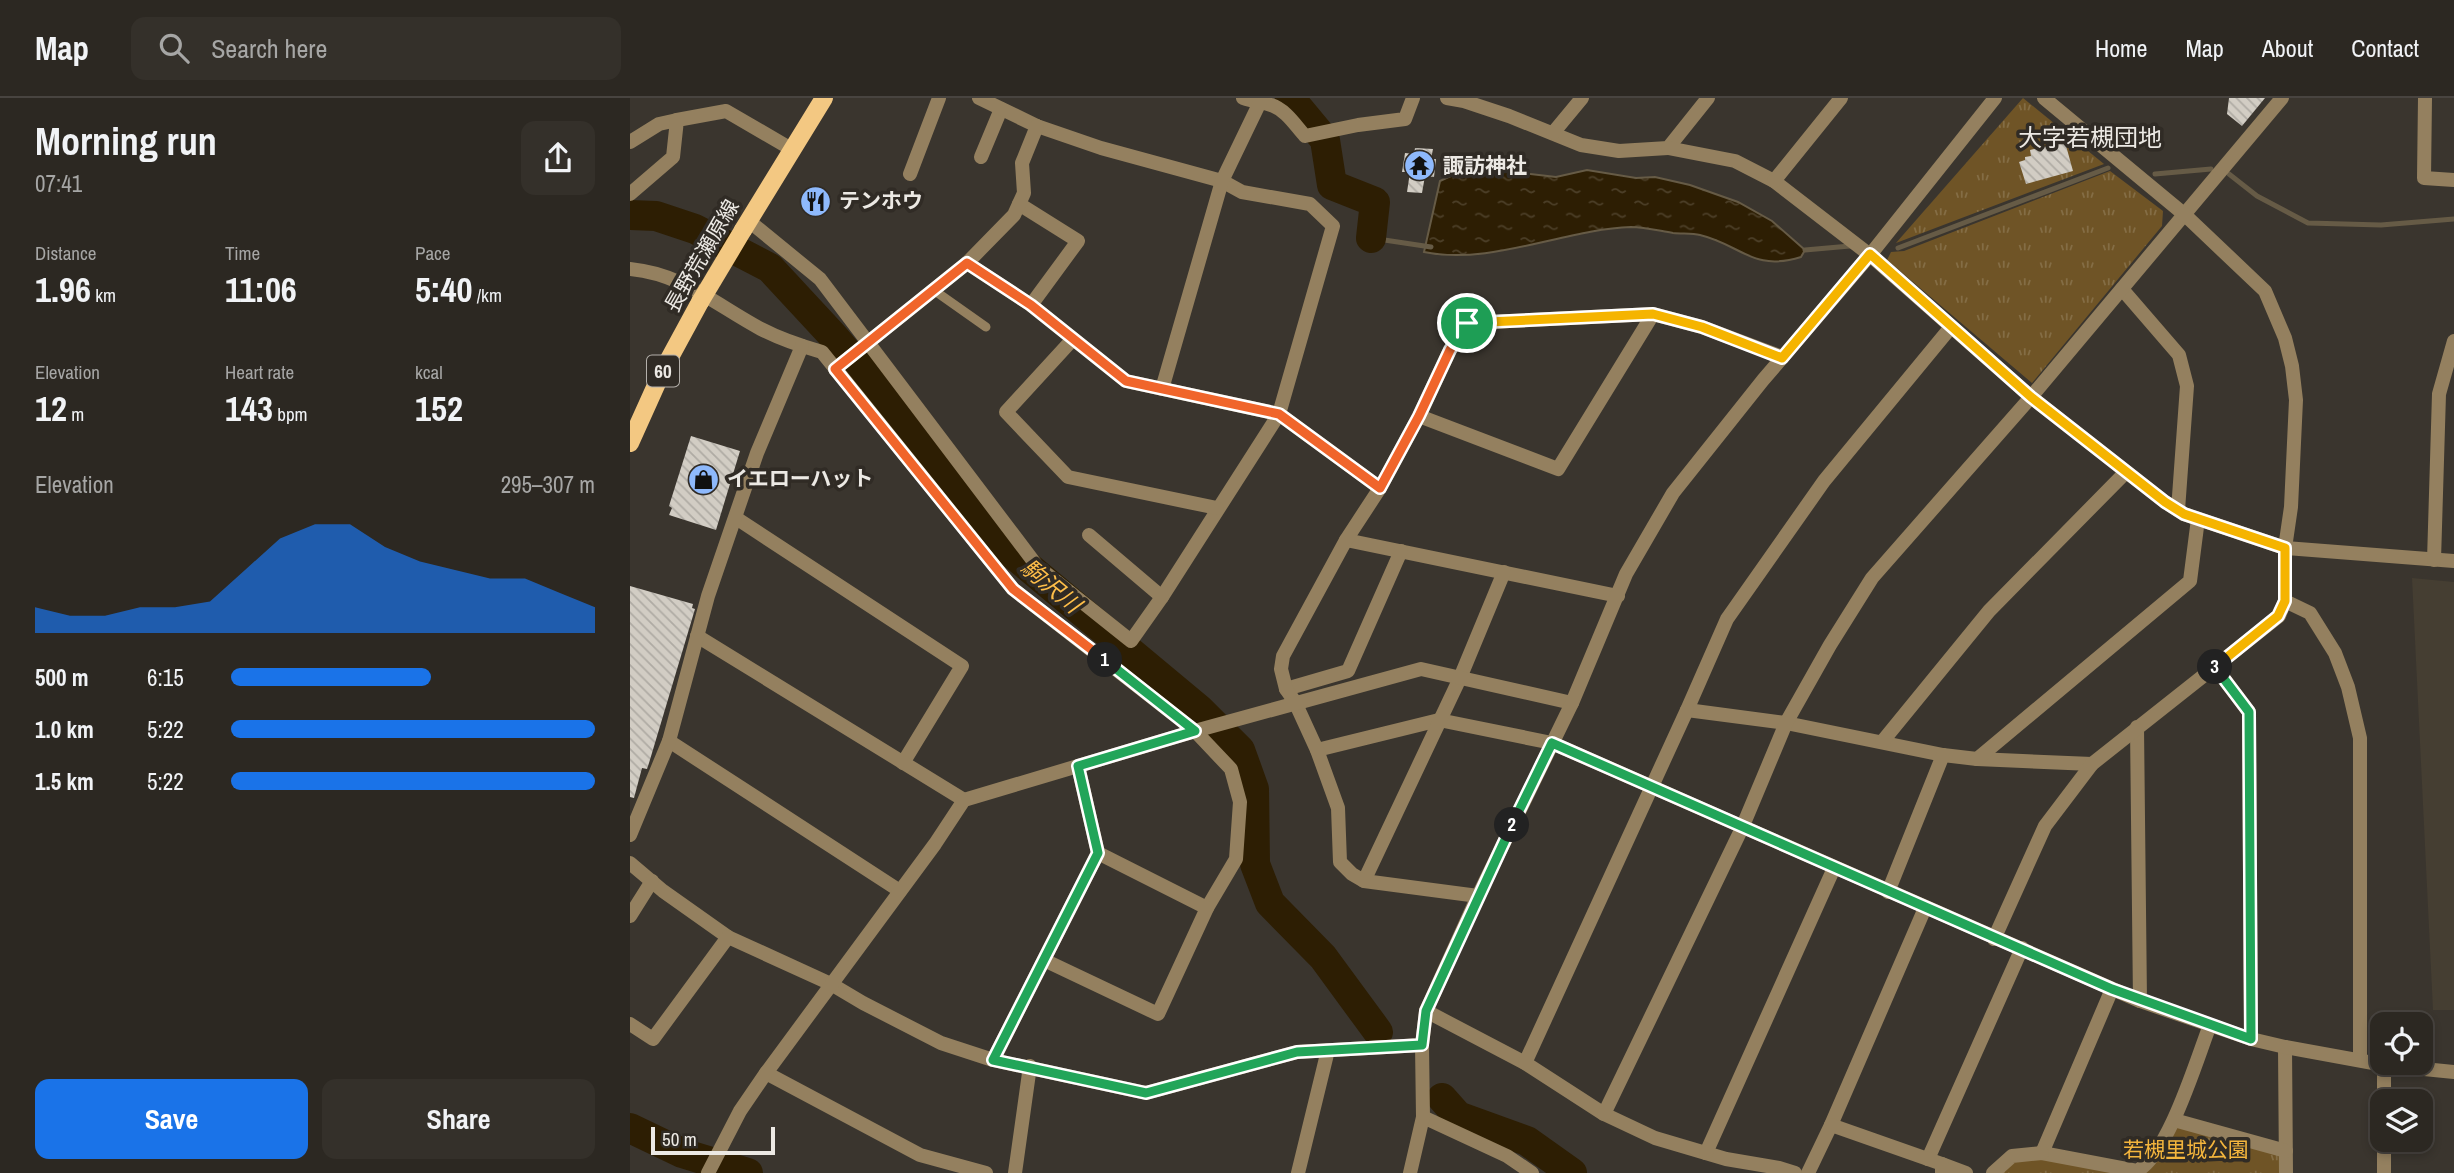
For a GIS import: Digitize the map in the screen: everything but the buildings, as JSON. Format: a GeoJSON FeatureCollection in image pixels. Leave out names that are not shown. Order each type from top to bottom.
{"type":"FeatureCollection","features":[{"type":"Feature","properties":{"kind":"main road","name":"長野荒瀬原線"},"geometry":{"type":"LineString","coordinates":[[630,443],[662,372],[701,302],[824,98]]}},
{"type":"Feature","properties":{"kind":"street"},"geometry":{"type":"LineString","coordinates":[[910,174],[939,98]]}},
{"type":"Feature","properties":{"kind":"street"},"geometry":{"type":"LineString","coordinates":[[746,225],[820,279],[865,346],[1037,566],[1131,641],[1279,414],[1333,226],[1310,204],[1241,192],[1222,181],[1149,162],[1037,126],[979,98]]}},
{"type":"Feature","properties":{"kind":"street"},"geometry":{"type":"LineString","coordinates":[[1243,98],[1260,101],[1286,113],[1305,136],[1405,119],[1413,98]]}},
{"type":"Feature","properties":{"kind":"street"},"geometry":{"type":"LineString","coordinates":[[1447,98],[1509,116],[1581,145],[1619,151],[1668,148],[1735,160],[1774,181],[1870,254],[2031,397],[2178,510],[2285,548],[2454,561]]}},
{"type":"Feature","properties":{"kind":"street"},"geometry":{"type":"LineString","coordinates":[[1553,133],[1582,98]]}},
{"type":"Feature","properties":{"kind":"street"},"geometry":{"type":"LineString","coordinates":[[1668,148],[1708,98]]}},
{"type":"Feature","properties":{"kind":"street"},"geometry":{"type":"LineString","coordinates":[[1774,181],[1840,98]]}},
{"type":"Feature","properties":{"kind":"street"},"geometry":{"type":"LineString","coordinates":[[1410,1173],[1423,1118],[1422,1045],[1426,1011],[1478,896],[1572,703],[1626,574],[1673,493],[1995,98]]}},
{"type":"Feature","properties":{"kind":"street"},"geometry":{"type":"LineString","coordinates":[[1994,939],[2045,826],[2092,764],[2278,616],[2285,601],[2285,548],[2293,481],[2296,400],[2292,366],[2285,338],[2265,291],[2185,215],[2044,98]]}},
{"type":"Feature","properties":{"kind":"street"},"geometry":{"type":"LineString","coordinates":[[1604,1114],[1742,828],[1786,723],[1872,578],[2031,397],[2282,98]]}},
{"type":"Feature","properties":{"kind":"street"},"geometry":{"type":"LineString","coordinates":[[2425,98],[2424,178],[2454,180]]}},
{"type":"Feature","properties":{"kind":"street"},"geometry":{"type":"LineString","coordinates":[[1162,389],[1222,181],[1260,101]]}},
{"type":"Feature","properties":{"kind":"street"},"geometry":{"type":"LineString","coordinates":[[981,157],[1001,109]]}},
{"type":"Feature","properties":{"kind":"street"},"geometry":{"type":"LineString","coordinates":[[630,142],[659,124],[726,111],[793,150]]}},
{"type":"Feature","properties":{"kind":"street"},"geometry":{"type":"LineString","coordinates":[[630,194],[673,157],[677,120]]}},
{"type":"Feature","properties":{"kind":"street"},"geometry":{"type":"LineString","coordinates":[[839,367],[935,291],[1014,215],[1024,193],[1022,163],[1037,126]]}},
{"type":"Feature","properties":{"kind":"street"},"geometry":{"type":"LineString","coordinates":[[1019,204],[1078,241],[1031,305]]}},
{"type":"Feature","properties":{"kind":"street"},"geometry":{"type":"LineString","coordinates":[[967,263],[1031,305],[1126,381],[1279,414],[1380,488]]}},
{"type":"Feature","properties":{"kind":"street"},"geometry":{"type":"LineString","coordinates":[[630,269],[652,271],[675,279],[761,329],[822,352],[839,367],[1013,589],[1198,730],[1231,769],[1240,802],[1236,859],[1207,908],[1158,1014],[1044,960]]}},
{"type":"Feature","properties":{"kind":"street"},"geometry":{"type":"LineString","coordinates":[[2122,289],[2179,355],[2187,386],[2178,510]]}},
{"type":"Feature","properties":{"kind":"street"},"geometry":{"type":"LineString","coordinates":[[1478,896],[1364,881],[1340,862],[1338,808],[1317,750],[1296,702],[1286,689],[1281,669],[1283,656],[1346,540],[1380,488],[1419,416],[1450,350],[1467,323],[1653,314],[1702,327],[1782,358]]}},
{"type":"Feature","properties":{"kind":"street"},"geometry":{"type":"LineString","coordinates":[[1419,416],[1558,469],[1653,314]]}},
{"type":"Feature","properties":{"kind":"street"},"geometry":{"type":"LineString","coordinates":[[1525,1063],[1727,618],[1824,481],[1951,327]]}},
{"type":"Feature","properties":{"kind":"street"},"geometry":{"type":"LineString","coordinates":[[1073,339],[1006,412],[1068,477],[1217,508]]}},
{"type":"Feature","properties":{"kind":"street"},"geometry":{"type":"LineString","coordinates":[[2434,560],[2440,394],[2454,341]]}},
{"type":"Feature","properties":{"kind":"street"},"geometry":{"type":"LineString","coordinates":[[630,835],[669,741],[708,596],[757,453],[802,346]]}},
{"type":"Feature","properties":{"kind":"street"},"geometry":{"type":"LineString","coordinates":[[1882,742],[1989,611],[2126,472]]}},
{"type":"Feature","properties":{"kind":"street"},"geometry":{"type":"LineString","coordinates":[[736,518],[962,666],[903,763]]}},
{"type":"Feature","properties":{"kind":"street"},"geometry":{"type":"LineString","coordinates":[[1977,759],[2190,581],[2198,519]]}},
{"type":"Feature","properties":{"kind":"street"},"geometry":{"type":"LineString","coordinates":[[1089,535],[1162,597]]}},
{"type":"Feature","properties":{"kind":"street"},"geometry":{"type":"LineString","coordinates":[[1346,540],[1618,596]]}},
{"type":"Feature","properties":{"kind":"street"},"geometry":{"type":"LineString","coordinates":[[1286,689],[1348,671],[1401,551]]}},
{"type":"Feature","properties":{"kind":"street"},"geometry":{"type":"LineString","coordinates":[[1364,881],[1460,678],[1504,572]]}},
{"type":"Feature","properties":{"kind":"street"},"geometry":{"type":"LineString","coordinates":[[2285,601],[2310,613],[2336,653],[2348,687],[2360,738],[2360,1060]]}},
{"type":"Feature","properties":{"kind":"street"},"geometry":{"type":"LineString","coordinates":[[698,636],[964,800]]}},
{"type":"Feature","properties":{"kind":"street"},"geometry":{"type":"LineString","coordinates":[[2215,667],[2249,712],[2251,1039]]}},
{"type":"Feature","properties":{"kind":"street"},"geometry":{"type":"LineString","coordinates":[[708,1173],[740,1111],[766,1073],[964,800],[1243,717],[1420,669],[1572,703]]}},
{"type":"Feature","properties":{"kind":"street"},"geometry":{"type":"LineString","coordinates":[[1687,710],[1786,723],[1943,755],[2092,764]]}},
{"type":"Feature","properties":{"kind":"street"},"geometry":{"type":"LineString","coordinates":[[1317,750],[1439,720],[1552,743],[2140,1001],[2251,1039],[2370,1062]]}},
{"type":"Feature","properties":{"kind":"street"},"geometry":{"type":"LineString","coordinates":[[2137,727],[2140,1001]]}},
{"type":"Feature","properties":{"kind":"street"},"geometry":{"type":"LineString","coordinates":[[669,741],[900,891]]}},
{"type":"Feature","properties":{"kind":"street"},"geometry":{"type":"LineString","coordinates":[[1888,891],[1943,755]]}},
{"type":"Feature","properties":{"kind":"street"},"geometry":{"type":"LineString","coordinates":[[993,1060],[1098,853],[1078,766]]}},
{"type":"Feature","properties":{"kind":"street"},"geometry":{"type":"LineString","coordinates":[[1098,853],[1207,908]]}},
{"type":"Feature","properties":{"kind":"street"},"geometry":{"type":"LineString","coordinates":[[630,863],[729,937],[831,984],[941,1043],[993,1060],[1146,1093],[1297,1052],[1422,1045]]}},
{"type":"Feature","properties":{"kind":"street"},"geometry":{"type":"LineString","coordinates":[[1706,1153],[1834,868]]}},
{"type":"Feature","properties":{"kind":"street"},"geometry":{"type":"LineString","coordinates":[[630,916],[652,881]]}},
{"type":"Feature","properties":{"kind":"street"},"geometry":{"type":"LineString","coordinates":[[1808,1173],[1925,908]]}},
{"type":"Feature","properties":{"kind":"street"},"geometry":{"type":"LineString","coordinates":[[630,1024],[653,1038],[729,937]]}},
{"type":"Feature","properties":{"kind":"street"},"geometry":{"type":"LineString","coordinates":[[1928,1159],[2022,948]]}},
{"type":"Feature","properties":{"kind":"street"},"geometry":{"type":"LineString","coordinates":[[2042,1153],[2112,989]]}},
{"type":"Feature","properties":{"kind":"street"},"geometry":{"type":"LineString","coordinates":[[1426,1011],[1525,1063],[1604,1114],[1655,1138],[1726,1159],[1795,1173]]}},
{"type":"Feature","properties":{"kind":"street"},"geometry":{"type":"LineString","coordinates":[[1993,1173],[2012,1156],[2042,1153],[2137,1171],[2147,1166],[2174,1120],[2210,1025]]}},
{"type":"Feature","properties":{"kind":"street"},"geometry":{"type":"LineString","coordinates":[[2284,1047],[2286,1173]]}},
{"type":"Feature","properties":{"kind":"street"},"geometry":{"type":"LineString","coordinates":[[1298,1173],[1328,1050]]}},
{"type":"Feature","properties":{"kind":"street"},"geometry":{"type":"LineString","coordinates":[[1015,1173],[1030,1066]]}},
{"type":"Feature","properties":{"kind":"street"},"geometry":{"type":"LineString","coordinates":[[2433,1070],[2454,1072]]}},
{"type":"Feature","properties":{"kind":"street"},"geometry":{"type":"LineString","coordinates":[[766,1073],[940,1167],[986,1173]]}},
{"type":"Feature","properties":{"kind":"street"},"geometry":{"type":"LineString","coordinates":[[1423,1118],[1507,1156],[1532,1173]]}},
{"type":"Feature","properties":{"kind":"street"},"geometry":{"type":"LineString","coordinates":[[2174,1120],[2286,1151]]}},
{"type":"Feature","properties":{"kind":"street"},"geometry":{"type":"LineString","coordinates":[[1831,1125],[1928,1159],[1942,1169],[1966,1173]]}},
{"type":"Feature","properties":{"kind":"street"},"geometry":{"type":"LineString","coordinates":[[2384,1152],[2384,1173]]}},
{"type":"Feature","properties":{"kind":"lane"},"geometry":{"type":"LineString","coordinates":[[935,291],[986,327]]}},
{"type":"Feature","properties":{"kind":"shaded area"},"geometry":{"type":"Polygon","coordinates":[[[2412,578],[2454,582],[2454,1010],[2433,1010],[2412,578]]]}},
{"type":"Feature","properties":{"kind":"green space"},"geometry":{"type":"Polygon","coordinates":[[[2023,98],[2104,164],[1896,243],[2023,98]]]}},
{"type":"Feature","properties":{"kind":"green space"},"geometry":{"type":"Polygon","coordinates":[[[2110,171],[2163,211],[2162,226],[2032,383],[1887,260],[1891,252],[1904,251],[2110,171]]]}},
{"type":"Feature","properties":{"kind":"green space","name":"若槻里城公園"},"geometry":{"type":"Polygon","coordinates":[[[2182,1125],[2279,1155],[2284,1173],[2146,1173],[2170,1129],[2182,1125]]]}},
{"type":"Feature","properties":{"kind":"green space","name":"若槻里城公園"},"geometry":{"type":"Polygon","coordinates":[[[2045,1158],[2124,1173],[2000,1173],[2010,1161],[2045,1158]]]}},
{"type":"Feature","properties":{"kind":"water"},"geometry":{"type":"Polygon","coordinates":[[[1470,167],[1556,177],[1587,170],[1636,178],[1655,177],[1690,185],[1738,202],[1772,221],[1805,250],[1801,257],[1770,261],[1700,235],[1631,227],[1606,229],[1501,251],[1449,255],[1424,252],[1440,181],[1470,167]]]}},
{"type":"Feature","properties":{"kind":"waterway"},"geometry":{"type":"LineString","coordinates":[[1290,98],[1325,140],[1332,185],[1375,202],[1371,238]]}},
{"type":"Feature","properties":{"kind":"waterway"},"geometry":{"type":"LineString","coordinates":[[1898,248],[2108,168]]}},
{"type":"Feature","properties":{"kind":"waterway"},"geometry":{"type":"LineString","coordinates":[[2155,174],[2211,169]]}},
{"type":"Feature","properties":{"kind":"waterway"},"geometry":{"type":"LineString","coordinates":[[2229,174],[2257,196],[2308,223],[2381,225],[2454,219]]}},
{"type":"Feature","properties":{"kind":"waterway","name":"駒沢川"},"geometry":{"type":"LineString","coordinates":[[630,215],[656,216],[695,229],[770,268],[873,383],[1008,550],[1200,710],[1240,750],[1254,789],[1255,864],[1270,903],[1323,957],[1378,1032]]}},
{"type":"Feature","properties":{"kind":"waterway"},"geometry":{"type":"LineString","coordinates":[[1371,238],[1431,247]]}},
{"type":"Feature","properties":{"kind":"waterway"},"geometry":{"type":"LineString","coordinates":[[1805,250],[1850,246]]}},
{"type":"Feature","properties":{"kind":"waterway","name":"駒沢川"},"geometry":{"type":"LineString","coordinates":[[1442,1098],[1458,1116],[1527,1141],[1572,1173]]}},
{"type":"Feature","properties":{"kind":"waterway"},"geometry":{"type":"LineString","coordinates":[[630,1128],[682,1153],[748,1173]]}},
{"type":"Feature","properties":{"kind":"place","name":"諏訪神社"},"geometry":{"type":"Point","coordinates":[1420,166]}},
{"type":"Feature","properties":{"kind":"place","name":"テンホウ"},"geometry":{"type":"Point","coordinates":[816,201]}},
{"type":"Feature","properties":{"kind":"place","name":"イエローハット"},"geometry":{"type":"Point","coordinates":[704,479]}},
{"type":"Feature","properties":{"kind":"district","name":"大字若槻団地"},"geometry":{"type":"Point","coordinates":[2090,138]}},
{"type":"Feature","properties":{"kind":"route"},"geometry":{"type":"LineString","coordinates":[[1870,254],[2031,397],[2165,502],[2184,514],[2285,548],[2285,601],[2278,616],[2215,667],[2230,683],[2249,712],[2251,1039],[2140,1001],[1552,743],[1426,1011],[1422,1045],[1297,1052],[1146,1093],[993,1060],[1098,853],[1078,766],[1195,731],[1013,589],[835,369],[967,263],[1031,305],[1126,381],[1279,414],[1380,488],[1419,416],[1450,350],[1467,323],[1653,314],[1702,327],[1782,358],[1870,254]]}}]}
